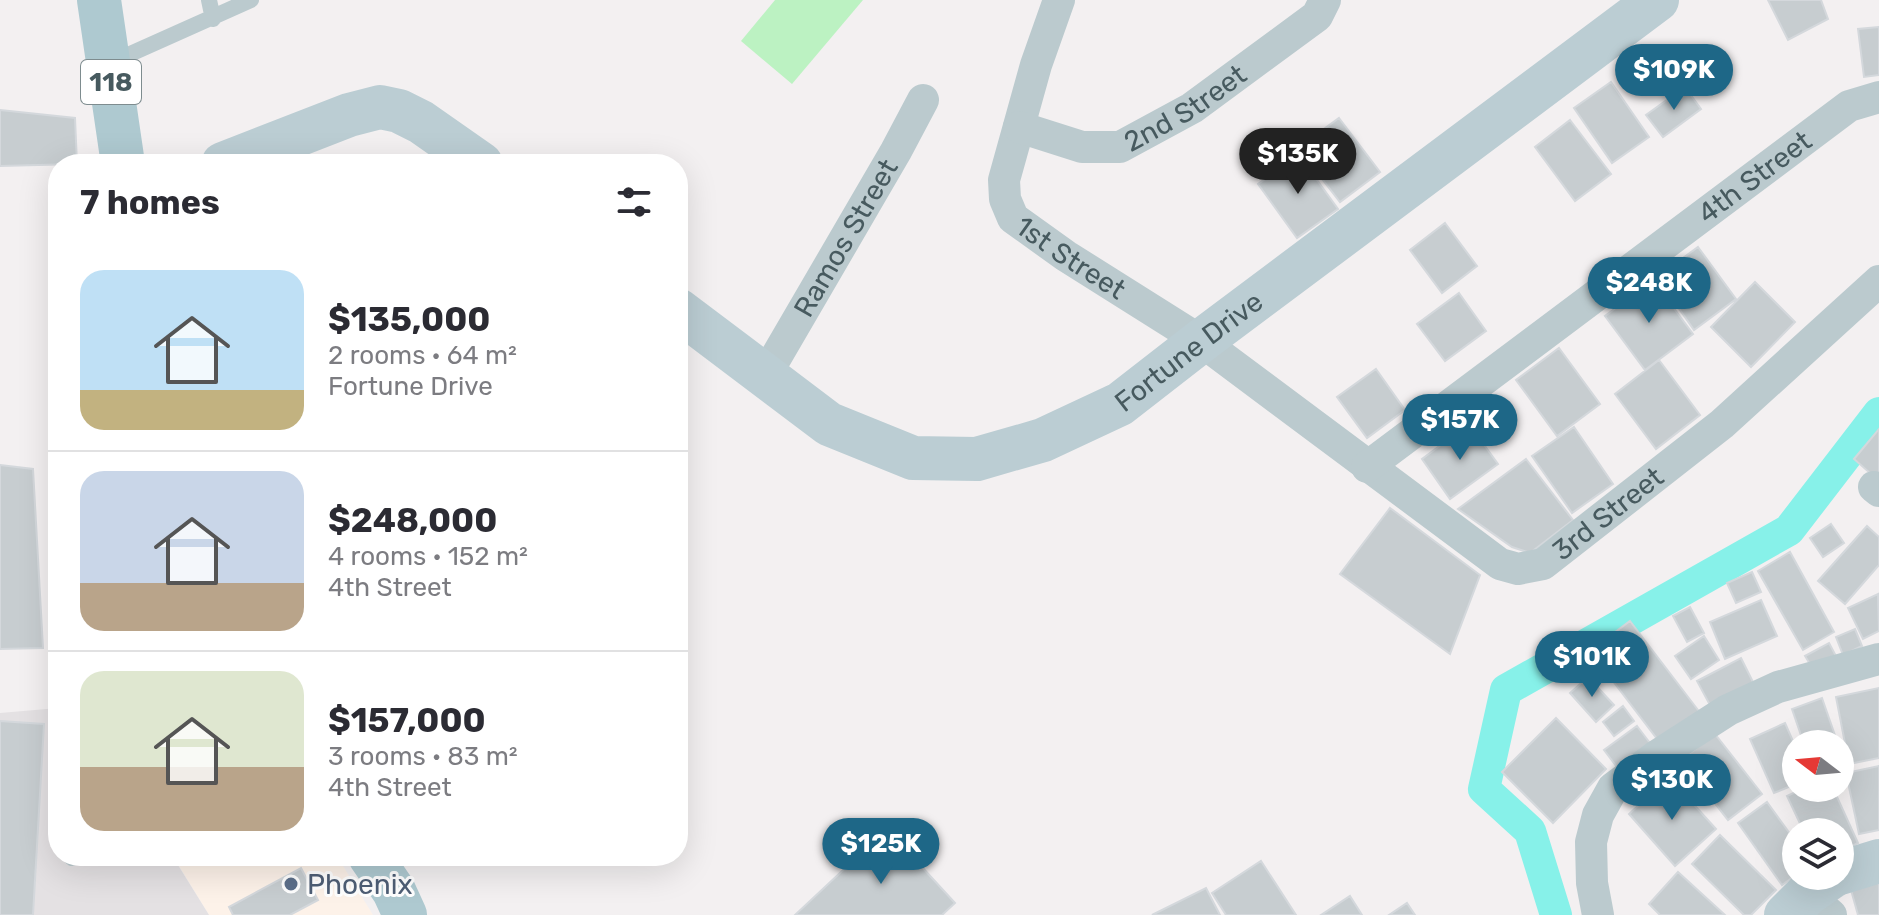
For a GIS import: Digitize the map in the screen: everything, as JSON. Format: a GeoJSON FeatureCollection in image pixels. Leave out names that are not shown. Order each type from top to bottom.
{"type":"FeatureCollection","features":[{"type":"Feature","properties":{"kind":"main road","name":"118"},"geometry":{"type":"LineString","coordinates":[[99,0],[122,154]]}},
{"type":"Feature","properties":{"kind":"main road"},"geometry":{"type":"LineString","coordinates":[[377,866],[394,891],[405,915]]}},
{"type":"Feature","properties":{"kind":"street","name":"1st Street"},"geometry":{"type":"LineString","coordinates":[[1059,0],[1036,65],[1004,180],[1005,199],[1013,218],[1066,256],[1201,341]]}},
{"type":"Feature","properties":{"kind":"street","name":"2nd Street"},"geometry":{"type":"LineString","coordinates":[[1019,127],[1082,147],[1120,147],[1192,108],[1317,16],[1325,0]]}},
{"type":"Feature","properties":{"kind":"street","name":"Fortune Drive"},"geometry":{"type":"LineString","coordinates":[[688,318],[829,424],[913,458],[977,459],[1043,440],[1120,404],[1656,0]]}},
{"type":"Feature","properties":{"kind":"street","name":"4th Street"},"geometry":{"type":"LineString","coordinates":[[1367,467],[1849,106],[1879,97]]}},
{"type":"Feature","properties":{"kind":"street","name":"Ramos Street"},"geometry":{"type":"LineString","coordinates":[[765,376],[923,100]]}},
{"type":"Feature","properties":{"kind":"street"},"geometry":{"type":"LineString","coordinates":[[249,154],[349,115],[380,107],[399,111],[435,129],[468,154]]}},
{"type":"Feature","properties":{"kind":"street","name":"3rd Street"},"geometry":{"type":"LineString","coordinates":[[1201,341],[1500,564],[1518,569],[1543,564],[1722,424],[1879,281]]}},
{"type":"Feature","properties":{"kind":"street"},"geometry":{"type":"LineString","coordinates":[[1598,915],[1592,883],[1591,842],[1598,815],[1613,788],[1728,710],[1778,687],[1879,659]]}},
{"type":"Feature","properties":{"kind":"street"},"geometry":{"type":"LineString","coordinates":[[1820,895],[1879,861]]}},
{"type":"Feature","properties":{"kind":"lane"},"geometry":{"type":"LineString","coordinates":[[209,0],[213,19]]}},
{"type":"Feature","properties":{"kind":"lane"},"geometry":{"type":"LineString","coordinates":[[108,64],[251,0]]}},
{"type":"Feature","properties":{"kind":"shaded area"},"geometry":{"type":"Polygon","coordinates":[[[48,709],[48,866],[178,866],[209,915],[0,915],[0,713],[48,709]]]}},
{"type":"Feature","properties":{"kind":"shaded area"},"geometry":{"type":"Polygon","coordinates":[[[179,866],[343,866],[373,915],[209,915],[179,866]]]}},
{"type":"Feature","properties":{"kind":"green space"},"geometry":{"type":"Polygon","coordinates":[[[775,0],[863,0],[792,84],[741,41],[775,0]]]}},
{"type":"Feature","properties":{"kind":"building"},"geometry":{"type":"Polygon","coordinates":[[[1768,0],[1821,0],[1828,19],[1788,40],[1768,0]]]}},
{"type":"Feature","properties":{"kind":"building"},"geometry":{"type":"Polygon","coordinates":[[[1879,27],[1879,75],[1864,77],[1858,29],[1879,27]]]}},
{"type":"Feature","properties":{"kind":"building"},"geometry":{"type":"Polygon","coordinates":[[[1611,82],[1649,137],[1612,163],[1574,108],[1611,82]]]}},
{"type":"Feature","properties":{"kind":"building"},"geometry":{"type":"Polygon","coordinates":[[[1685,87],[1701,109],[1663,137],[1646,115],[1685,87]]]}},
{"type":"Feature","properties":{"kind":"building"},"geometry":{"type":"Polygon","coordinates":[[[0,110],[75,118],[77,154],[48,154],[48,165],[0,166],[0,110]]]}},
{"type":"Feature","properties":{"kind":"building"},"geometry":{"type":"Polygon","coordinates":[[[1339,118],[1380,172],[1340,202],[1298,148],[1339,118]]]}},
{"type":"Feature","properties":{"kind":"building"},"geometry":{"type":"Polygon","coordinates":[[[1570,120],[1611,174],[1575,201],[1535,147],[1570,120]]]}},
{"type":"Feature","properties":{"kind":"building"},"geometry":{"type":"Polygon","coordinates":[[[1299,155],[1338,209],[1297,238],[1258,184],[1299,155]]]}},
{"type":"Feature","properties":{"kind":"building"},"geometry":{"type":"Polygon","coordinates":[[[1445,223],[1477,266],[1442,293],[1410,250],[1445,223]]]}},
{"type":"Feature","properties":{"kind":"building"},"geometry":{"type":"Polygon","coordinates":[[[1698,247],[1736,299],[1694,330],[1657,277],[1698,247]]]}},
{"type":"Feature","properties":{"kind":"building"},"geometry":{"type":"Polygon","coordinates":[[[1653,280],[1693,334],[1645,370],[1605,316],[1653,280]]]}},
{"type":"Feature","properties":{"kind":"building"},"geometry":{"type":"Polygon","coordinates":[[[1755,282],[1795,322],[1751,367],[1711,327],[1755,282]]]}},
{"type":"Feature","properties":{"kind":"building"},"geometry":{"type":"Polygon","coordinates":[[[1459,293],[1486,331],[1445,361],[1417,324],[1459,293]]]}},
{"type":"Feature","properties":{"kind":"building"},"geometry":{"type":"Polygon","coordinates":[[[1559,348],[1600,404],[1557,436],[1516,380],[1559,348]]]}},
{"type":"Feature","properties":{"kind":"building"},"geometry":{"type":"Polygon","coordinates":[[[1659,360],[1700,415],[1656,449],[1615,394],[1659,360]]]}},
{"type":"Feature","properties":{"kind":"building"},"geometry":{"type":"Polygon","coordinates":[[[1376,369],[1405,410],[1367,438],[1337,397],[1376,369]]]}},
{"type":"Feature","properties":{"kind":"building"},"geometry":{"type":"Polygon","coordinates":[[[1469,424],[1498,464],[1450,499],[1422,459],[1469,424]]]}},
{"type":"Feature","properties":{"kind":"building"},"geometry":{"type":"Polygon","coordinates":[[[1574,427],[1613,484],[1572,513],[1532,456],[1574,427]]]}},
{"type":"Feature","properties":{"kind":"building"},"geometry":{"type":"Polygon","coordinates":[[[1879,429],[1879,481],[1854,459],[1879,429]]]}},
{"type":"Feature","properties":{"kind":"building"},"geometry":{"type":"Polygon","coordinates":[[[1526,459],[1573,520],[1530,553],[1512,547],[1458,509],[1526,459]]]}},
{"type":"Feature","properties":{"kind":"building"},"geometry":{"type":"Polygon","coordinates":[[[0,465],[33,469],[43,648],[0,649],[0,465]]]}},
{"type":"Feature","properties":{"kind":"building"},"geometry":{"type":"Polygon","coordinates":[[[1390,508],[1480,575],[1450,654],[1340,574],[1390,508]]]}},
{"type":"Feature","properties":{"kind":"building"},"geometry":{"type":"Polygon","coordinates":[[[1831,524],[1844,543],[1823,557],[1810,538],[1831,524]]]}},
{"type":"Feature","properties":{"kind":"building"},"geometry":{"type":"Polygon","coordinates":[[[1867,526],[1879,537],[1879,565],[1845,604],[1818,581],[1867,526]]]}},
{"type":"Feature","properties":{"kind":"building"},"geometry":{"type":"Polygon","coordinates":[[[1790,552],[1834,632],[1803,650],[1758,571],[1790,552]]]}},
{"type":"Feature","properties":{"kind":"building"},"geometry":{"type":"Polygon","coordinates":[[[1752,572],[1761,592],[1736,603],[1727,583],[1752,572]]]}},
{"type":"Feature","properties":{"kind":"building"},"geometry":{"type":"Polygon","coordinates":[[[1878,594],[1879,631],[1863,639],[1848,608],[1878,594]]]}},
{"type":"Feature","properties":{"kind":"building"},"geometry":{"type":"Polygon","coordinates":[[[1761,600],[1777,636],[1725,659],[1710,622],[1761,600]]]}},
{"type":"Feature","properties":{"kind":"building"},"geometry":{"type":"Polygon","coordinates":[[[1690,607],[1704,633],[1687,642],[1673,616],[1690,607]]]}},
{"type":"Feature","properties":{"kind":"building"},"geometry":{"type":"Polygon","coordinates":[[[1630,621],[1701,714],[1661,744],[1590,651],[1630,621]]]}},
{"type":"Feature","properties":{"kind":"building"},"geometry":{"type":"Polygon","coordinates":[[[1855,629],[1862,646],[1843,655],[1836,637],[1855,629]]]}},
{"type":"Feature","properties":{"kind":"building"},"geometry":{"type":"Polygon","coordinates":[[[1704,636],[1719,660],[1691,679],[1675,656],[1704,636]]]}},
{"type":"Feature","properties":{"kind":"building"},"geometry":{"type":"Polygon","coordinates":[[[1829,643],[1836,656],[1813,669],[1805,656],[1829,643]]]}},
{"type":"Feature","properties":{"kind":"building"},"geometry":{"type":"Polygon","coordinates":[[[1741,658],[1754,684],[1711,707],[1697,681],[1741,658]]]}},
{"type":"Feature","properties":{"kind":"building"},"geometry":{"type":"Polygon","coordinates":[[[1588,677],[1614,705],[1596,722],[1570,693],[1588,677]]]}},
{"type":"Feature","properties":{"kind":"building"},"geometry":{"type":"Polygon","coordinates":[[[1879,688],[1879,758],[1854,763],[1854,730],[1842,730],[1836,697],[1879,688]]]}},
{"type":"Feature","properties":{"kind":"building"},"geometry":{"type":"Polygon","coordinates":[[[1822,698],[1833,730],[1799,730],[1792,709],[1822,698]]]}},
{"type":"Feature","properties":{"kind":"building"},"geometry":{"type":"Polygon","coordinates":[[[1623,706],[1634,721],[1614,736],[1603,722],[1623,706]]]}},
{"type":"Feature","properties":{"kind":"building"},"geometry":{"type":"Polygon","coordinates":[[[1556,718],[1606,769],[1553,823],[1502,772],[1556,718]]]}},
{"type":"Feature","properties":{"kind":"building"},"geometry":{"type":"Polygon","coordinates":[[[0,721],[44,724],[33,915],[0,915],[0,721]]]}},
{"type":"Feature","properties":{"kind":"building"},"geometry":{"type":"Polygon","coordinates":[[[1785,723],[1788,730],[1782,730],[1782,790],[1774,793],[1750,739],[1785,723]]]}},
{"type":"Feature","properties":{"kind":"building"},"geometry":{"type":"Polygon","coordinates":[[[1637,726],[1656,751],[1623,775],[1604,750],[1637,726]]]}},
{"type":"Feature","properties":{"kind":"building"},"geometry":{"type":"Polygon","coordinates":[[[1715,734],[1762,794],[1728,820],[1681,760],[1715,734]]]}},
{"type":"Feature","properties":{"kind":"building"},"geometry":{"type":"Polygon","coordinates":[[[1879,766],[1879,830],[1859,834],[1852,802],[1854,771],[1879,766]]]}},
{"type":"Feature","properties":{"kind":"building"},"geometry":{"type":"Polygon","coordinates":[[[1669,777],[1716,829],[1675,866],[1629,814],[1669,777]]]}},
{"type":"Feature","properties":{"kind":"building"},"geometry":{"type":"Polygon","coordinates":[[[1767,802],[1782,823],[1782,885],[1738,823],[1767,802]]]}},
{"type":"Feature","properties":{"kind":"building"},"geometry":{"type":"Polygon","coordinates":[[[1790,802],[1839,802],[1847,818],[1797,818],[1790,802]]]}},
{"type":"Feature","properties":{"kind":"building"},"geometry":{"type":"Polygon","coordinates":[[[887,829],[955,903],[942,915],[795,915],[887,829]]]}},
{"type":"Feature","properties":{"kind":"building"},"geometry":{"type":"Polygon","coordinates":[[[1720,835],[1776,890],[1751,915],[1744,915],[1692,864],[1720,835]]]}},
{"type":"Feature","properties":{"kind":"building"},"geometry":{"type":"Polygon","coordinates":[[[1261,861],[1296,915],[1226,915],[1212,893],[1261,861]]]}},
{"type":"Feature","properties":{"kind":"building","name":"Phoenix"},"geometry":{"type":"Polygon","coordinates":[[[301,868],[318,900],[290,915],[233,915],[229,907],[301,868]]]}},
{"type":"Feature","properties":{"kind":"building"},"geometry":{"type":"Polygon","coordinates":[[[1678,872],[1725,915],[1660,915],[1649,904],[1678,872]]]}},
{"type":"Feature","properties":{"kind":"building"},"geometry":{"type":"Polygon","coordinates":[[[1879,882],[1879,915],[1858,915],[1851,890],[1879,882]]]}},
{"type":"Feature","properties":{"kind":"building"},"geometry":{"type":"Polygon","coordinates":[[[1206,888],[1220,915],[1152,915],[1206,888]]]}},
{"type":"Feature","properties":{"kind":"building"},"geometry":{"type":"Polygon","coordinates":[[[1350,896],[1362,915],[1321,915],[1350,896]]]}},
{"type":"Feature","properties":{"kind":"building"},"geometry":{"type":"Polygon","coordinates":[[[1407,903],[1415,915],[1389,915],[1407,903]]]}},
{"type":"Feature","properties":{"kind":"waterway"},"geometry":{"type":"LineString","coordinates":[[1556,915],[1530,831],[1484,789],[1506,690],[1789,530],[1879,413]]}},
{"type":"Feature","properties":{"kind":"place","name":"Phoenix"},"geometry":{"type":"Point","coordinates":[291,884]}}]}
